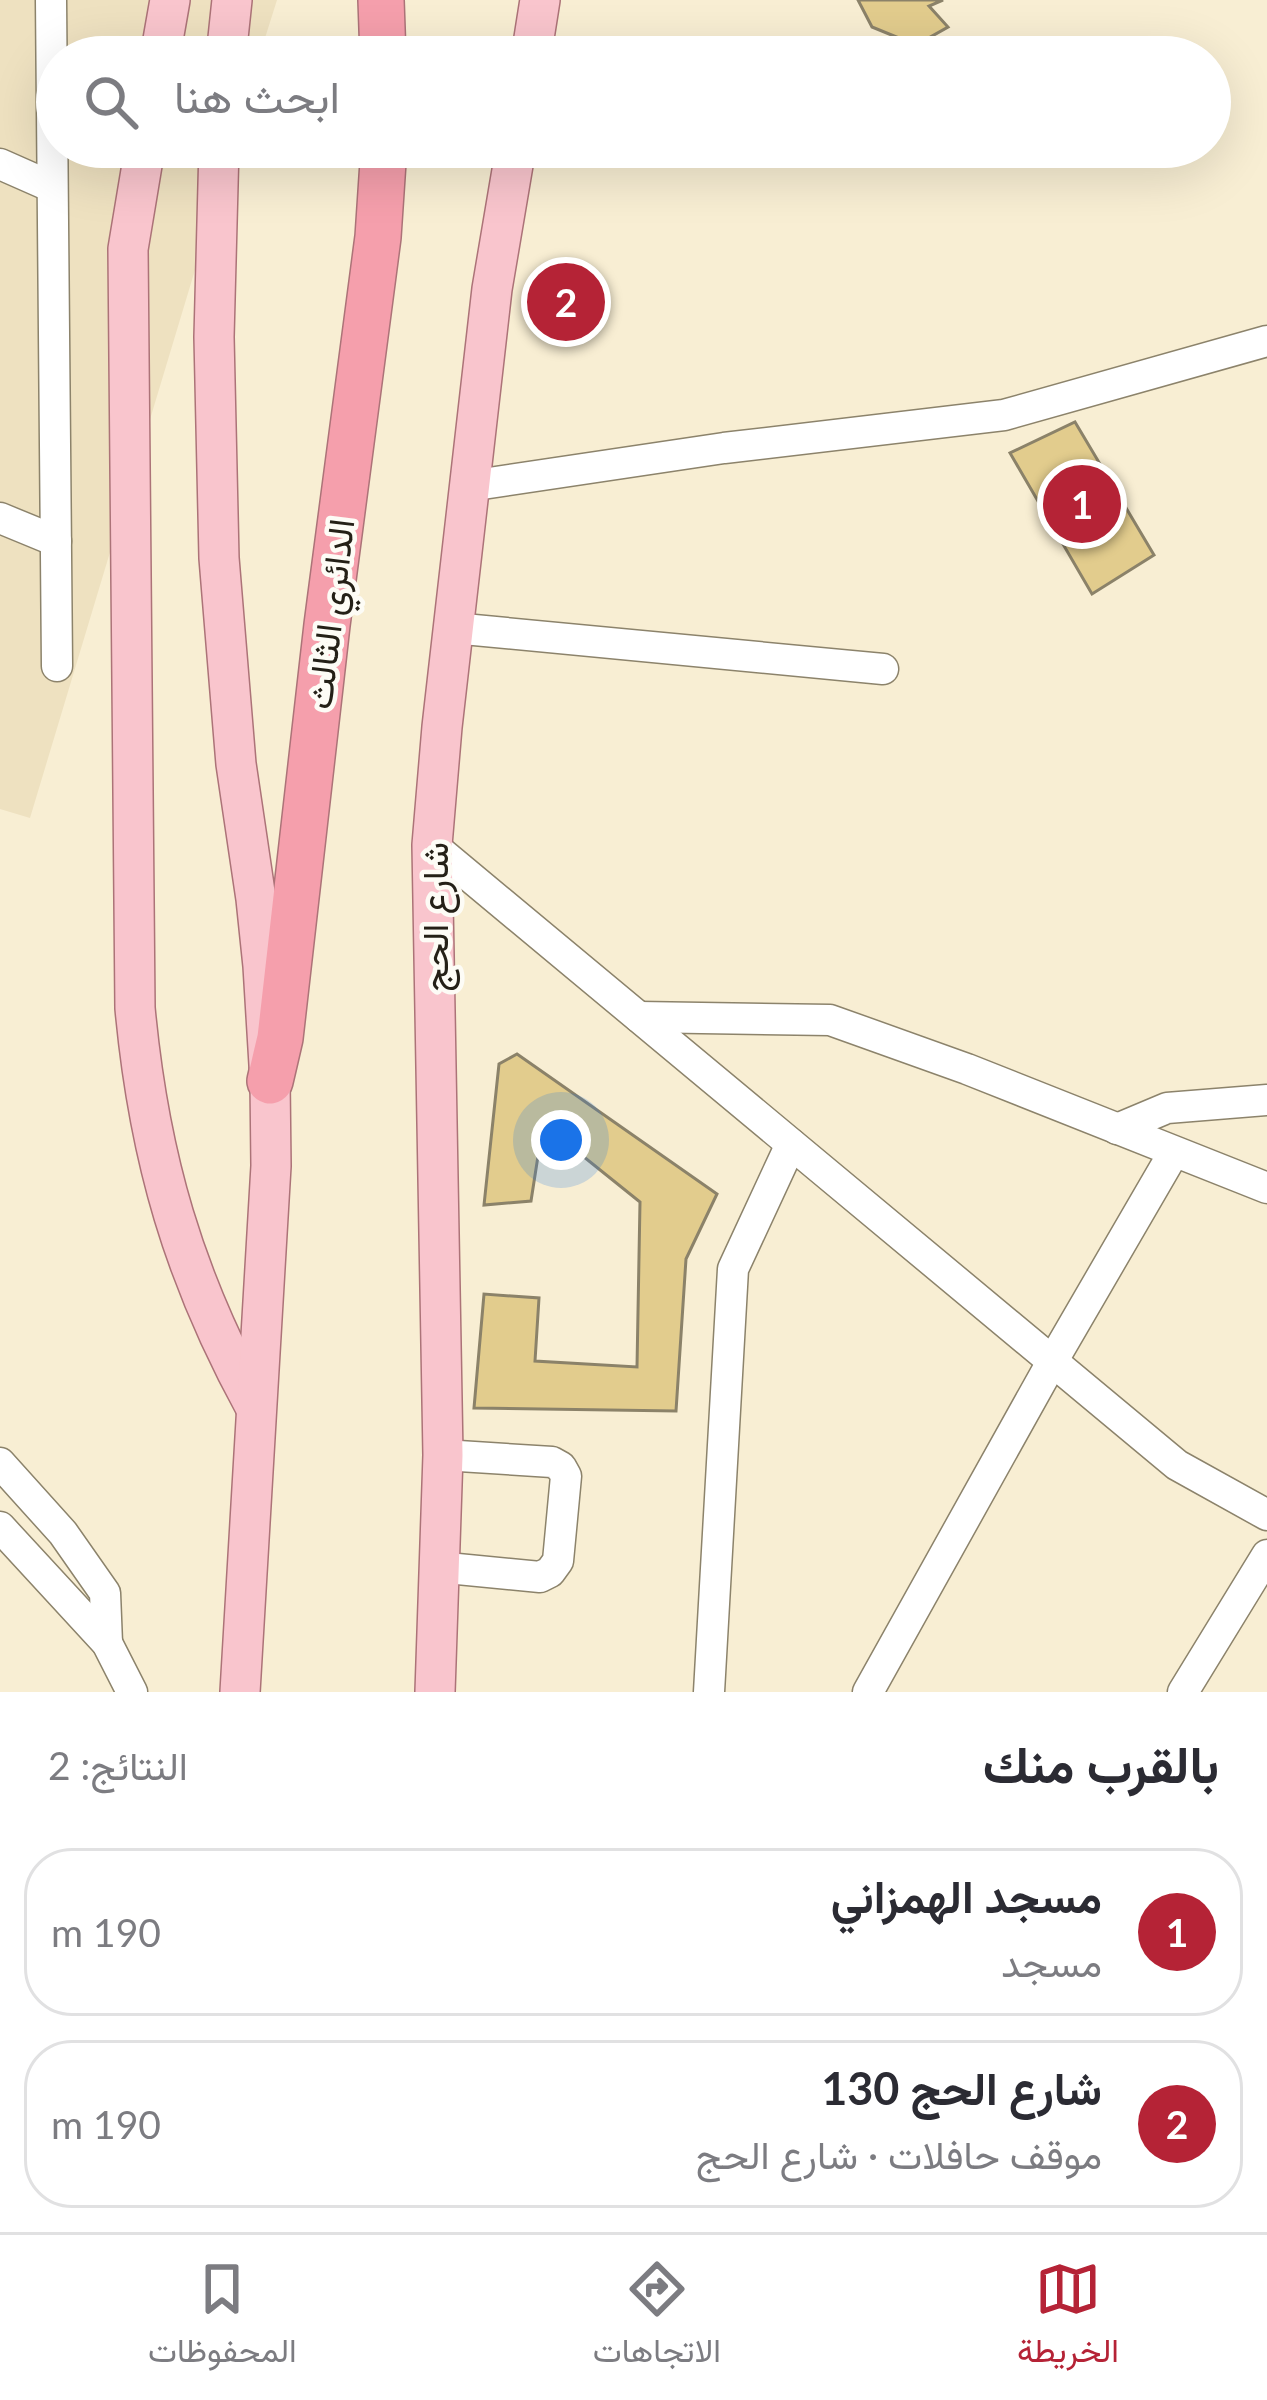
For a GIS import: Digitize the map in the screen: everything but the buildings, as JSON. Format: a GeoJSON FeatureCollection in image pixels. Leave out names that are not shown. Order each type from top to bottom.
{"type":"FeatureCollection","features":[{"type":"Feature","properties":{"kind":"highway"},"geometry":{"type":"LineString","coordinates":[[381,0],[382,36]]}},
{"type":"Feature","properties":{"kind":"highway","name":"الدائري الثالث"},"geometry":{"type":"LineString","coordinates":[[270,1081],[280,1038],[378,237],[382,168]]}},
{"type":"Feature","properties":{"kind":"main road"},"geometry":{"type":"LineString","coordinates":[[164,36],[170,0]]}},
{"type":"Feature","properties":{"kind":"main road"},"geometry":{"type":"LineString","coordinates":[[228,36],[232,0]]}},
{"type":"Feature","properties":{"kind":"main road"},"geometry":{"type":"LineString","coordinates":[[534,36],[540,0]]}},
{"type":"Feature","properties":{"kind":"main road"},"geometry":{"type":"LineString","coordinates":[[142,168],[128,249],[135,1009],[149,1120],[176,1229],[212,1321],[256,1408]]}},
{"type":"Feature","properties":{"kind":"main road"},"geometry":{"type":"LineString","coordinates":[[218,168],[214,337],[219,558],[236,764],[263,966],[270,1081],[271,1166],[240,1692]]}},
{"type":"Feature","properties":{"kind":"main road","name":"شارع الحج"},"geometry":{"type":"LineString","coordinates":[[435,1692],[442,1454],[433,844],[492,289],[516,168]]}},
{"type":"Feature","properties":{"kind":"street"},"geometry":{"type":"LineString","coordinates":[[51,0],[51,36]]}},
{"type":"Feature","properties":{"kind":"street"},"geometry":{"type":"LineString","coordinates":[[550,36],[558,0]]}},
{"type":"Feature","properties":{"kind":"street"},"geometry":{"type":"LineString","coordinates":[[0,164],[52,187]]}},
{"type":"Feature","properties":{"kind":"street"},"geometry":{"type":"LineString","coordinates":[[52,168],[57,666]]}},
{"type":"Feature","properties":{"kind":"street"},"geometry":{"type":"LineString","coordinates":[[469,485],[724,448],[1004,415],[1267,340]]}},
{"type":"Feature","properties":{"kind":"street"},"geometry":{"type":"LineString","coordinates":[[0,518],[56,541]]}},
{"type":"Feature","properties":{"kind":"street"},"geometry":{"type":"LineString","coordinates":[[453,628],[883,669]]}},
{"type":"Feature","properties":{"kind":"street"},"geometry":{"type":"LineString","coordinates":[[433,844],[1177,1465],[1267,1515]]}},
{"type":"Feature","properties":{"kind":"street"},"geometry":{"type":"LineString","coordinates":[[639,1017],[830,1020],[967,1069],[1267,1189]]}},
{"type":"Feature","properties":{"kind":"street"},"geometry":{"type":"LineString","coordinates":[[1117,1130],[1167,1108],[1267,1100]]}},
{"type":"Feature","properties":{"kind":"street"},"geometry":{"type":"LineString","coordinates":[[717,1687],[734,1269],[791,1144]]}},
{"type":"Feature","properties":{"kind":"street"},"geometry":{"type":"LineString","coordinates":[[868,1692],[1174,1152]]}},
{"type":"Feature","properties":{"kind":"street"},"geometry":{"type":"LineString","coordinates":[[437,1568],[540,1576],[550,1572],[558,1561],[566,1476],[552,1462],[442,1454]]}},
{"type":"Feature","properties":{"kind":"street"},"geometry":{"type":"LineString","coordinates":[[0,1463],[63,1533],[105,1593],[107,1643]]}},
{"type":"Feature","properties":{"kind":"street"},"geometry":{"type":"LineString","coordinates":[[0,1527],[107,1643],[132,1692]]}},
{"type":"Feature","properties":{"kind":"street"},"geometry":{"type":"LineString","coordinates":[[1184,1692],[1267,1555]]}},
{"type":"Feature","properties":{"kind":"path"},"geometry":{"type":"LineString","coordinates":[[492,289],[566,302]]}},
{"type":"Feature","properties":{"kind":"shaded area"},"geometry":{"type":"Polygon","coordinates":[[[0,0],[277,0],[266,36],[36,36],[36,168],[226,168],[30,818],[0,809],[0,0]]]}},
{"type":"Feature","properties":{"kind":"place","name":"شارع الحج 130"},"geometry":{"type":"Point","coordinates":[566,302]}},
{"type":"Feature","properties":{"kind":"place","name":"مسجد الهمزاني"},"geometry":{"type":"Point","coordinates":[1082,504]}}]}
